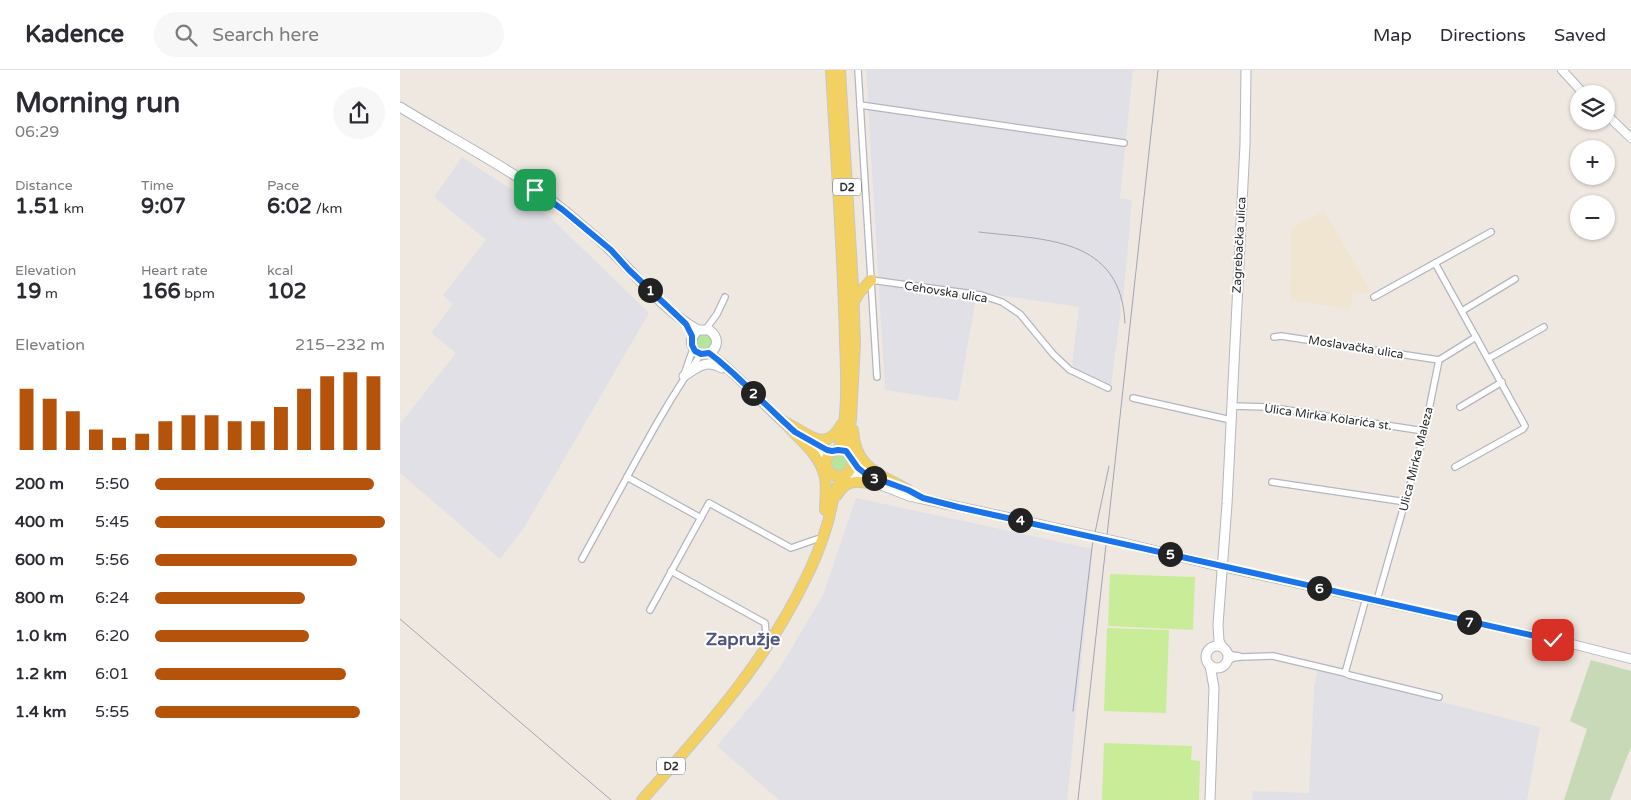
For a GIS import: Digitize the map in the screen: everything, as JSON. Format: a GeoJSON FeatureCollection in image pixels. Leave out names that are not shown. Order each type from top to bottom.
{"type":"FeatureCollection","features":[{"type":"Feature","properties":{"kind":"main road","name":"D2"},"geometry":{"type":"LineString","coordinates":[[831,70],[848,419]]}},
{"type":"Feature","properties":{"kind":"main road","name":"D2"},"geometry":{"type":"LineString","coordinates":[[826,462],[827,458],[839,451],[848,419],[854,375],[854,303],[840,70]]}},
{"type":"Feature","properties":{"kind":"main road","name":"Zagrebačka ulica"},"geometry":{"type":"LineString","coordinates":[[1214,688],[1218,673],[1228,656],[1219,641],[1218,625],[1232,406],[1245,144],[1246,70]]}},
{"type":"Feature","properties":{"kind":"main road"},"geometry":{"type":"LineString","coordinates":[[400,107],[506,171],[563,210],[611,250],[629,270],[686,324],[716,339],[704,351]]}},
{"type":"Feature","properties":{"kind":"main road"},"geometry":{"type":"LineString","coordinates":[[854,303],[859,293],[871,280]]}},
{"type":"Feature","properties":{"kind":"main road"},"geometry":{"type":"LineString","coordinates":[[702,332],[692,345],[704,351],[734,374],[819,452],[826,462],[828,469],[903,494],[1223,567]]}},
{"type":"Feature","properties":{"kind":"main road"},"geometry":{"type":"LineString","coordinates":[[684,376],[706,364],[715,364],[734,374]]}},
{"type":"Feature","properties":{"kind":"main road"},"geometry":{"type":"LineString","coordinates":[[783,421],[796,426],[813,438],[824,440],[835,434],[848,419]]}},
{"type":"Feature","properties":{"kind":"main road"},"geometry":{"type":"LineString","coordinates":[[848,419],[855,445],[863,460],[878,474],[923,498]]}},
{"type":"Feature","properties":{"kind":"main road"},"geometry":{"type":"LineString","coordinates":[[783,421],[810,449],[823,469],[829,507]]}},
{"type":"Feature","properties":{"kind":"main road"},"geometry":{"type":"LineString","coordinates":[[795,432],[821,448],[839,451],[852,460],[867,475],[908,490]]}},
{"type":"Feature","properties":{"kind":"main road","name":"D2"},"geometry":{"type":"LineString","coordinates":[[798,594],[842,474],[852,460]]}},
{"type":"Feature","properties":{"kind":"main road"},"geometry":{"type":"LineString","coordinates":[[829,507],[840,490],[849,483],[856,481],[877,484]]}},
{"type":"Feature","properties":{"kind":"main road","name":"D2"},"geometry":{"type":"LineString","coordinates":[[642,800],[743,683],[767,648],[798,594],[815,558],[829,507]]}},
{"type":"Feature","properties":{"kind":"main road","name":"Zagrebačka ulica"},"geometry":{"type":"LineString","coordinates":[[1210,800],[1214,688],[1210,665],[1206,657],[1214,641],[1218,625]]}},
{"type":"Feature","properties":{"kind":"main road"},"geometry":{"type":"LineString","coordinates":[[1210,649],[1216,646],[1224,649]]}},
{"type":"Feature","properties":{"kind":"main road"},"geometry":{"type":"LineString","coordinates":[[1210,665],[1215,668],[1224,664]]}},
{"type":"Feature","properties":{"kind":"street"},"geometry":{"type":"LineString","coordinates":[[858,70],[877,377]]}},
{"type":"Feature","properties":{"kind":"street"},"geometry":{"type":"LineString","coordinates":[[1562,70],[1576,85]]}},
{"type":"Feature","properties":{"kind":"street"},"geometry":{"type":"LineString","coordinates":[[860,106],[1124,143]]}},
{"type":"Feature","properties":{"kind":"street"},"geometry":{"type":"LineString","coordinates":[[1615,123],[1631,138]]}},
{"type":"Feature","properties":{"kind":"street"},"geometry":{"type":"LineString","coordinates":[[1374,296],[1491,232]]}},
{"type":"Feature","properties":{"kind":"street"},"geometry":{"type":"LineString","coordinates":[[1435,263],[1525,423],[1525,427],[1455,467]]}},
{"type":"Feature","properties":{"kind":"street"},"geometry":{"type":"LineString","coordinates":[[1462,311],[1515,279]]}},
{"type":"Feature","properties":{"kind":"street","name":"Cehovska ulica"},"geometry":{"type":"LineString","coordinates":[[871,280],[981,295],[1002,302],[1028,322],[1053,354],[1070,370],[1108,388]]}},
{"type":"Feature","properties":{"kind":"street"},"geometry":{"type":"LineString","coordinates":[[702,332],[717,314],[725,297]]}},
{"type":"Feature","properties":{"kind":"street"},"geometry":{"type":"LineString","coordinates":[[1488,358],[1544,327]]}},
{"type":"Feature","properties":{"kind":"street","name":"Moslavačka ulica"},"geometry":{"type":"LineString","coordinates":[[1274,337],[1281,336],[1439,360]]}},
{"type":"Feature","properties":{"kind":"street"},"geometry":{"type":"LineString","coordinates":[[1439,360],[1476,337]]}},
{"type":"Feature","properties":{"kind":"street"},"geometry":{"type":"LineString","coordinates":[[582,559],[684,376],[704,351]]}},
{"type":"Feature","properties":{"kind":"street","name":"Ulica Mirka Maleza"},"geometry":{"type":"LineString","coordinates":[[1378,600],[1406,502],[1439,360]]}},
{"type":"Feature","properties":{"kind":"street"},"geometry":{"type":"LineString","coordinates":[[1460,407],[1502,382]]}},
{"type":"Feature","properties":{"kind":"street"},"geometry":{"type":"LineString","coordinates":[[1133,398],[1231,420]]}},
{"type":"Feature","properties":{"kind":"street","name":"Ulica Mirka Kolarića st."},"geometry":{"type":"LineString","coordinates":[[1232,406],[1268,407],[1424,431]]}},
{"type":"Feature","properties":{"kind":"street"},"geometry":{"type":"LineString","coordinates":[[627,477],[701,518]]}},
{"type":"Feature","properties":{"kind":"street"},"geometry":{"type":"LineString","coordinates":[[1272,482],[1406,502]]}},
{"type":"Feature","properties":{"kind":"street"},"geometry":{"type":"LineString","coordinates":[[650,610],[709,503],[792,548],[817,539]]}},
{"type":"Feature","properties":{"kind":"street"},"geometry":{"type":"LineString","coordinates":[[1223,567],[1378,600],[1631,659]]}},
{"type":"Feature","properties":{"kind":"street"},"geometry":{"type":"LineString","coordinates":[[671,571],[765,623],[767,648]]}},
{"type":"Feature","properties":{"kind":"street"},"geometry":{"type":"LineString","coordinates":[[1345,673],[1366,598]]}},
{"type":"Feature","properties":{"kind":"street"},"geometry":{"type":"LineString","coordinates":[[1224,649],[1232,655],[1241,657]]}},
{"type":"Feature","properties":{"kind":"street"},"geometry":{"type":"LineString","coordinates":[[1224,664],[1233,658],[1273,656],[1439,697]]}},
{"type":"Feature","properties":{"kind":"shaded area"},"geometry":{"type":"Polygon","coordinates":[[[866,70],[1133,70],[1120,198],[1132,200],[1123,301],[1119,302],[1121,310],[1111,386],[1077,370],[1072,365],[1079,307],[977,292],[958,401],[885,390],[866,70]]]}},
{"type":"Feature","properties":{"kind":"shaded area"},"geometry":{"type":"Polygon","coordinates":[[[462,157],[514,191],[552,219],[649,313],[524,528],[500,559],[400,473],[400,424],[456,353],[431,333],[453,304],[443,295],[486,240],[434,197],[462,157]]]}},
{"type":"Feature","properties":{"kind":"shaded area"},"geometry":{"type":"Polygon","coordinates":[[[1324,211],[1371,292],[1353,292],[1350,309],[1290,300],[1291,228],[1324,211]]]}},
{"type":"Feature","properties":{"kind":"shaded area"},"geometry":{"type":"Polygon","coordinates":[[[856,498],[1093,549],[1067,800],[779,800],[717,746],[781,666],[823,595],[856,498]]]}},
{"type":"Feature","properties":{"kind":"shaded area"},"geometry":{"type":"Polygon","coordinates":[[[1318,670],[1540,727],[1527,800],[1252,800],[1253,791],[1309,793],[1314,688],[1318,670]]]}},
{"type":"Feature","properties":{"kind":"green space"},"geometry":{"type":"Polygon","coordinates":[[[701,333],[710,335],[713,343],[709,350],[697,348],[695,339],[701,333]]]}},
{"type":"Feature","properties":{"kind":"green space"},"geometry":{"type":"Polygon","coordinates":[[[840,453],[847,456],[850,463],[847,470],[840,473],[833,470],[830,463],[833,456],[840,453]]]}},
{"type":"Feature","properties":{"kind":"green space"},"geometry":{"type":"Polygon","coordinates":[[[1110,574],[1195,577],[1193,630],[1108,626],[1110,574]]]}},
{"type":"Feature","properties":{"kind":"green space"},"geometry":{"type":"Polygon","coordinates":[[[1107,628],[1169,630],[1166,713],[1104,711],[1107,628]]]}},
{"type":"Feature","properties":{"kind":"green space"},"geometry":{"type":"Polygon","coordinates":[[[1591,660],[1631,671],[1631,747],[1610,800],[1564,800],[1587,729],[1570,721],[1591,660]]]}},
{"type":"Feature","properties":{"kind":"green space"},"geometry":{"type":"Polygon","coordinates":[[[1104,743],[1192,746],[1191,760],[1200,761],[1199,800],[1102,800],[1104,743]]]}},
{"type":"Feature","properties":{"kind":"railway"},"geometry":{"type":"LineString","coordinates":[[1078,800],[1158,70]]}},
{"type":"Feature","properties":{"kind":"railway"},"geometry":{"type":"LineString","coordinates":[[979,232],[1053,241],[1075,248],[1094,258],[1110,273],[1120,294],[1125,323]]}},
{"type":"Feature","properties":{"kind":"railway"},"geometry":{"type":"LineString","coordinates":[[1073,711],[1092,547],[1109,466]]}},
{"type":"Feature","properties":{"kind":"railway"},"geometry":{"type":"LineString","coordinates":[[400,619],[611,800]]}},
{"type":"Feature","properties":{"kind":"district","name":"Zapružje"},"geometry":{"type":"Point","coordinates":[743,639]}},
{"type":"Feature","properties":{"kind":"route"},"geometry":{"type":"LineString","coordinates":[[535,190],[563,210],[611,250],[629,270],[686,324],[692,336],[692,345],[695,351],[701,354],[709,353],[718,360],[795,432],[821,448],[832,451],[846,451],[858,468],[867,475],[908,490],[923,498],[958,507],[1553,640]]}}]}
